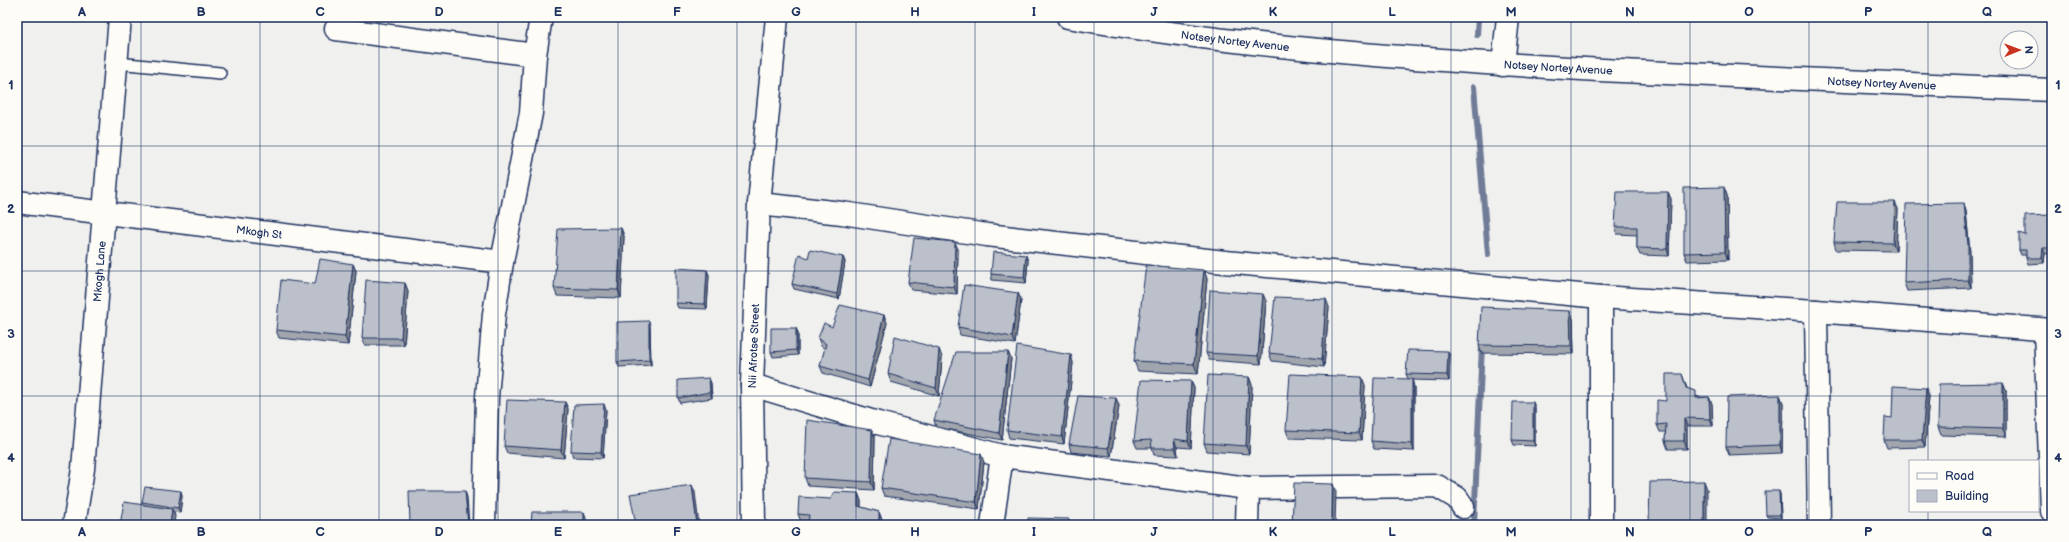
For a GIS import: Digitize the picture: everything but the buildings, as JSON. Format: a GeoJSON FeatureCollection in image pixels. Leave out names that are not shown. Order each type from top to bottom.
{"type":"FeatureCollection","features":[{"type":"Feature","properties":{"kind":"street","name":"Mkogh Lane"},"geometry":{"type":"LineString","coordinates":[[74,525],[83,469],[120,17]]}},
{"type":"Feature","properties":{"kind":"street"},"geometry":{"type":"LineString","coordinates":[[484,525],[487,396],[494,314],[502,262],[531,113],[535,55],[541,17]]}},
{"type":"Feature","properties":{"kind":"street","name":"Nii Afrotse Street"},"geometry":{"type":"LineString","coordinates":[[754,525],[752,385],[759,204],[777,17]]}},
{"type":"Feature","properties":{"kind":"street","name":"Notsey Nortey Avenue"},"geometry":{"type":"LineString","coordinates":[[1068,17],[1280,48],[1502,65],[1868,83],[2052,90]]}},
{"type":"Feature","properties":{"kind":"street"},"geometry":{"type":"LineString","coordinates":[[1502,65],[1508,17]]}},
{"type":"Feature","properties":{"kind":"street"},"geometry":{"type":"LineString","coordinates":[[336,29],[535,55]]}},
{"type":"Feature","properties":{"kind":"street","name":"Mkogh St"},"geometry":{"type":"LineString","coordinates":[[17,202],[502,262]]}},
{"type":"Feature","properties":{"kind":"street"},"geometry":{"type":"LineString","coordinates":[[759,204],[797,207],[987,235],[1225,262],[1601,297],[1816,311],[2049,330],[2052,511]]}},
{"type":"Feature","properties":{"kind":"street"},"geometry":{"type":"LineString","coordinates":[[1601,297],[1601,525]]}},
{"type":"Feature","properties":{"kind":"street"},"geometry":{"type":"LineString","coordinates":[[1816,311],[1819,525]]}},
{"type":"Feature","properties":{"kind":"street"},"geometry":{"type":"LineString","coordinates":[[752,385],[878,423],[1002,456],[1248,488],[1437,486],[1457,498],[1463,507]]}},
{"type":"Feature","properties":{"kind":"street"},"geometry":{"type":"LineString","coordinates":[[992,525],[1002,456]]}},
{"type":"Feature","properties":{"kind":"street"},"geometry":{"type":"LineString","coordinates":[[1247,525],[1248,488]]}},
{"type":"Feature","properties":{"kind":"lane"},"geometry":{"type":"LineString","coordinates":[[117,62],[220,72]]}},
{"type":"Feature","properties":{"kind":"waterway"},"geometry":{"type":"LineString","coordinates":[[1477,35],[1478,17]]}},
{"type":"Feature","properties":{"kind":"waterway"},"geometry":{"type":"LineString","coordinates":[[1474,87],[1488,254]]}},
{"type":"Feature","properties":{"kind":"waterway"},"geometry":{"type":"LineString","coordinates":[[1474,525],[1482,345]]}}]}
